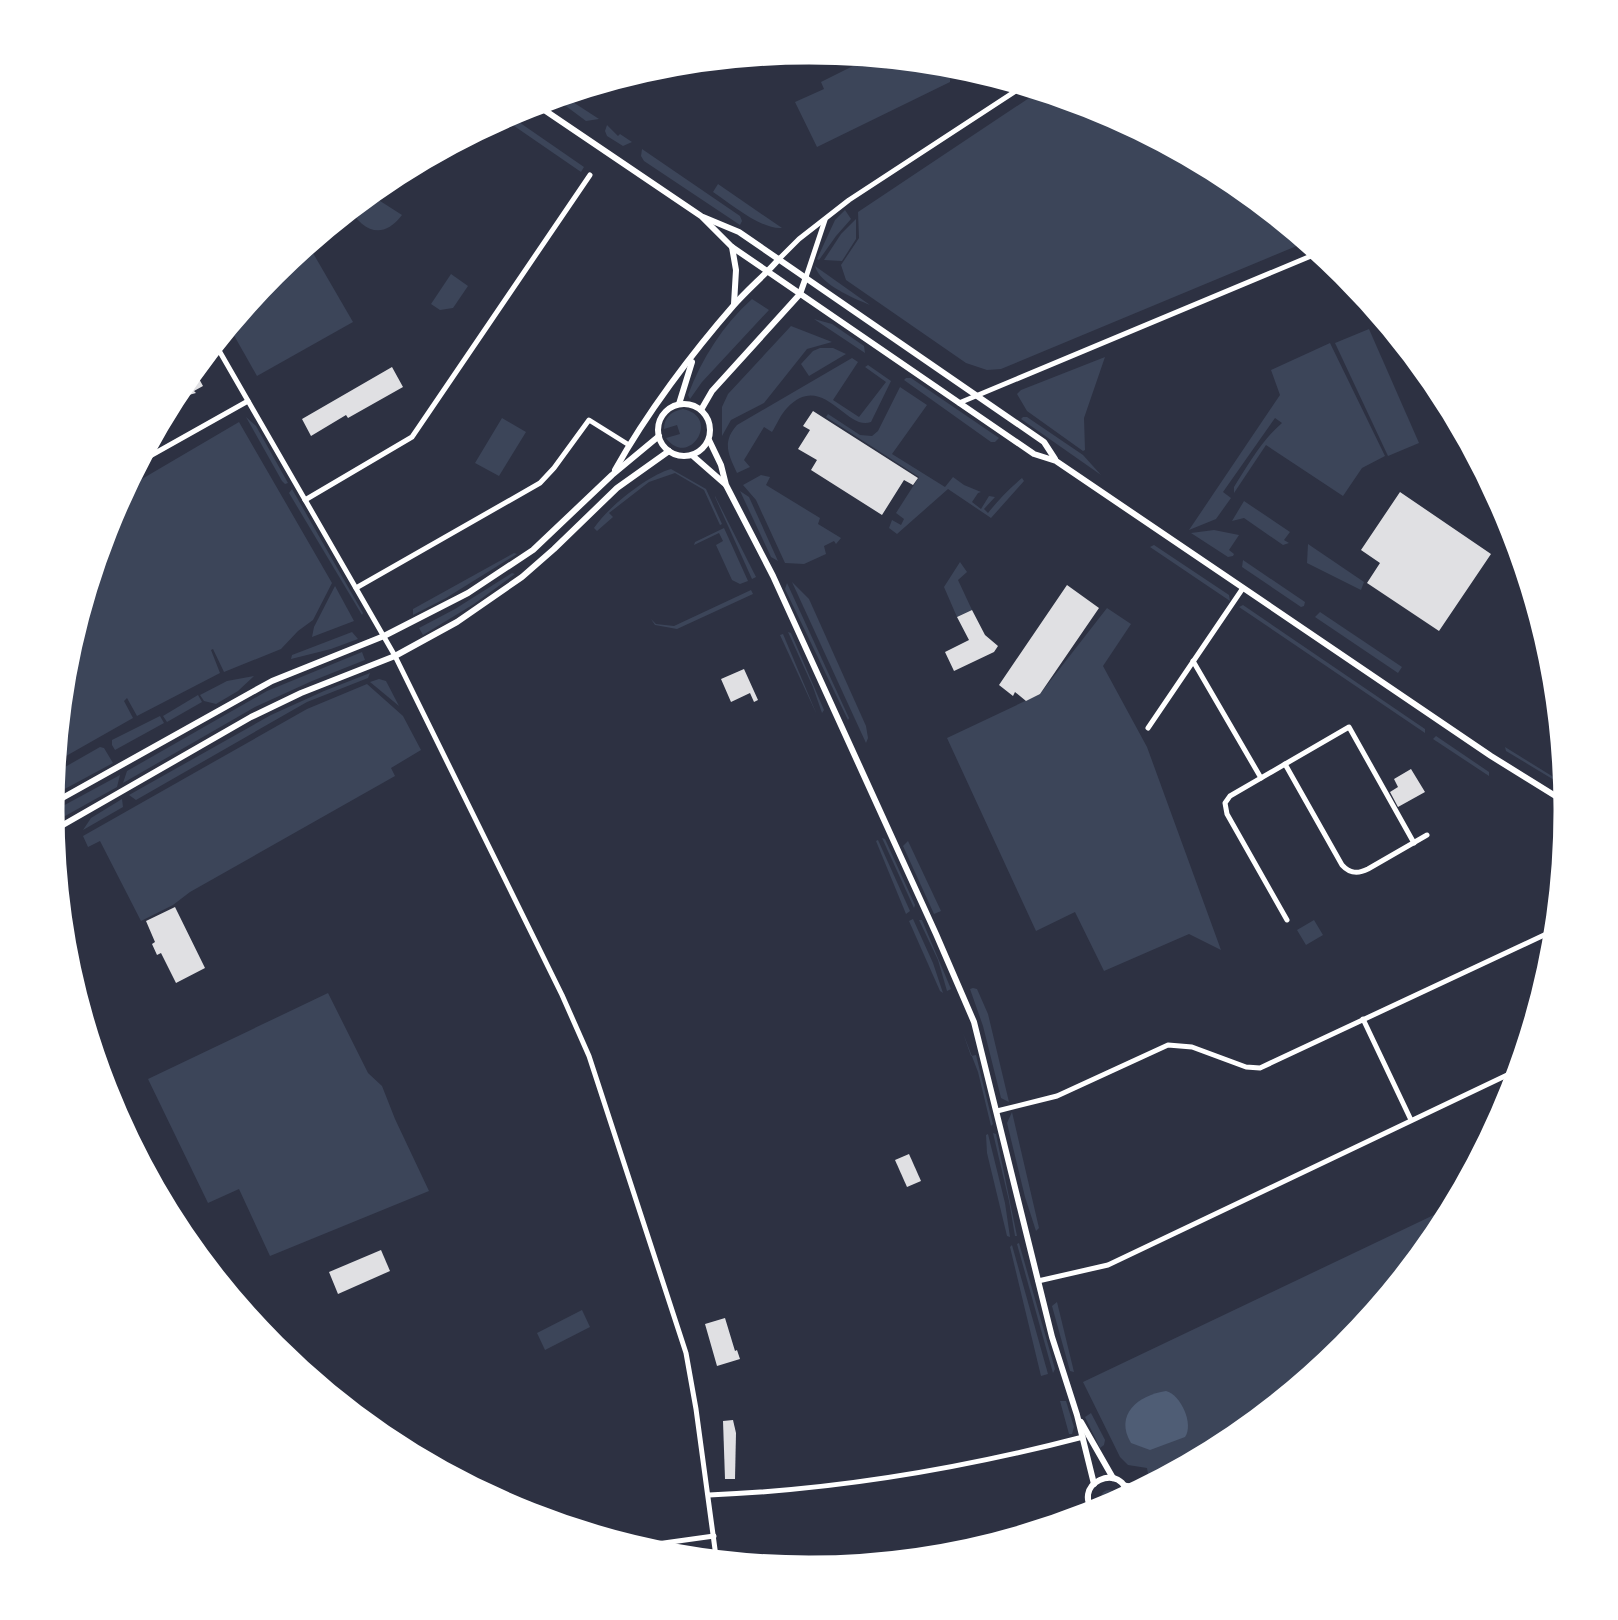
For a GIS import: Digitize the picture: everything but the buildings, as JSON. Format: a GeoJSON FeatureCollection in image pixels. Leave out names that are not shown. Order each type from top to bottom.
{"type":"FeatureCollection","features":[{"type":"Feature","properties":{"kind":"street"},"geometry":{"type":"LineString","coordinates":[[612,475],[628,445],[693,356],[734,305],[779,259],[826,217],[1018,90]]}},
{"type":"Feature","properties":{"kind":"street"},"geometry":{"type":"LineString","coordinates":[[543,109],[701,216],[732,247],[1034,454],[1056,461],[1491,756],[1558,797]]}},
{"type":"Feature","properties":{"kind":"street"},"geometry":{"type":"LineString","coordinates":[[305,500],[412,437],[590,175]]}},
{"type":"Feature","properties":{"kind":"street"},"geometry":{"type":"LineString","coordinates":[[701,216],[730,227],[977,394],[1044,442],[1056,461]]}},
{"type":"Feature","properties":{"kind":"street"},"geometry":{"type":"LineString","coordinates":[[701,410],[712,390],[800,294],[826,217]]}},
{"type":"Feature","properties":{"kind":"street"},"geometry":{"type":"LineString","coordinates":[[732,247],[736,270],[734,305]]}},
{"type":"Feature","properties":{"kind":"street"},"geometry":{"type":"LineString","coordinates":[[959,403],[1314,255]]}},
{"type":"Feature","properties":{"kind":"street"},"geometry":{"type":"LineString","coordinates":[[218,348],[395,656],[562,995],[589,1056],[684,1344],[692,1382],[716,1555]]}},
{"type":"Feature","properties":{"kind":"street"},"geometry":{"type":"LineString","coordinates":[[679,404],[693,356]]}},
{"type":"Feature","properties":{"kind":"street"},"geometry":{"type":"LineString","coordinates":[[148,457],[248,401]]}},
{"type":"Feature","properties":{"kind":"street"},"geometry":{"type":"LineString","coordinates":[[709,440],[702,450],[692,456],[681,456],[669,451],[659,436],[660,419],[665,412],[679,404],[687,404],[701,410],[710,425],[709,440],[726,485],[772,576],[960,989],[977,1032],[1052,1336],[1077,1415],[1094,1484]]}},
{"type":"Feature","properties":{"kind":"street"},"geometry":{"type":"LineString","coordinates":[[356,588],[540,483],[589,420],[628,445]]}},
{"type":"Feature","properties":{"kind":"street"},"geometry":{"type":"LineString","coordinates":[[60,799],[272,681],[384,636],[440,609],[513,564],[559,527],[612,475],[659,436]]}},
{"type":"Feature","properties":{"kind":"street"},"geometry":{"type":"LineString","coordinates":[[60,827],[251,717],[301,693],[395,656],[457,622],[503,592],[554,549],[617,488],[669,451]]}},
{"type":"Feature","properties":{"kind":"street"},"geometry":{"type":"LineString","coordinates":[[692,456],[726,485]]}},
{"type":"Feature","properties":{"kind":"street"},"geometry":{"type":"LineString","coordinates":[[1148,728],[1243,588]]}},
{"type":"Feature","properties":{"kind":"street"},"geometry":{"type":"LineString","coordinates":[[1193,661],[1261,778]]}},
{"type":"Feature","properties":{"kind":"street"},"geometry":{"type":"LineString","coordinates":[[1287,920],[1225,808],[1230,796],[1349,727],[1414,843]]}},
{"type":"Feature","properties":{"kind":"street"},"geometry":{"type":"LineString","coordinates":[[1285,764],[1342,865],[1349,871],[1357,873],[1368,869],[1427,835]]}},
{"type":"Feature","properties":{"kind":"street"},"geometry":{"type":"LineString","coordinates":[[997,1111],[1057,1096],[1173,1045],[1192,1047],[1248,1068],[1267,1065],[1548,933]]}},
{"type":"Feature","properties":{"kind":"street"},"geometry":{"type":"LineString","coordinates":[[1363,1019],[1411,1120]]}},
{"type":"Feature","properties":{"kind":"street"},"geometry":{"type":"LineString","coordinates":[[1038,1281],[1095,1269],[1117,1261],[1511,1073]]}},
{"type":"Feature","properties":{"kind":"street"},"geometry":{"type":"LineString","coordinates":[[1077,1415],[1113,1478],[1132,1486]]}},
{"type":"Feature","properties":{"kind":"street"},"geometry":{"type":"LineString","coordinates":[[709,1494],[791,1490],[869,1482],[1083,1437]]}},
{"type":"Feature","properties":{"kind":"street"},"geometry":{"type":"LineString","coordinates":[[1090,1505],[1088,1498],[1094,1484],[1103,1478],[1113,1478]]}},
{"type":"Feature","properties":{"kind":"street"},"geometry":{"type":"LineString","coordinates":[[1124,1485],[1125,1490]]}},
{"type":"Feature","properties":{"kind":"street"},"geometry":{"type":"LineString","coordinates":[[655,1544],[714,1536]]}},
{"type":"Feature","properties":{"kind":"shaded area"},"geometry":{"type":"Polygon","coordinates":[[[862,61],[883,64],[886,69],[895,65],[950,73],[950,82],[817,147],[795,102],[824,89],[821,82],[862,61]]]}},
{"type":"Feature","properties":{"kind":"shaded area"},"geometry":{"type":"Polygon","coordinates":[[[1034,94],[1096,117],[1184,160],[1265,214],[1302,244],[1001,369],[987,370],[966,363],[846,280],[841,265],[859,238],[858,212],[1034,94]]]}},
{"type":"Feature","properties":{"kind":"shaded area"},"geometry":{"type":"Polygon","coordinates":[[[568,99],[599,119],[586,121],[560,102],[568,99]]]}},
{"type":"Feature","properties":{"kind":"shaded area"},"geometry":{"type":"Polygon","coordinates":[[[516,120],[584,167],[581,172],[509,123],[516,120]]]}},
{"type":"Feature","properties":{"kind":"shaded area"},"geometry":{"type":"Polygon","coordinates":[[[607,125],[618,136],[620,134],[632,142],[623,146],[607,136],[607,125]]]}},
{"type":"Feature","properties":{"kind":"shaded area"},"geometry":{"type":"Polygon","coordinates":[[[642,149],[740,216],[740,225],[644,161],[641,156],[642,149]]]}},
{"type":"Feature","properties":{"kind":"shaded area"},"geometry":{"type":"Polygon","coordinates":[[[718,184],[782,228],[765,225],[737,209],[713,192],[718,184]]]}},
{"type":"Feature","properties":{"kind":"shaded area"},"geometry":{"type":"Polygon","coordinates":[[[376,198],[402,215],[387,228],[373,230],[354,215],[376,198]]]}},
{"type":"Feature","properties":{"kind":"shaded area"},"geometry":{"type":"Polygon","coordinates":[[[845,210],[851,219],[819,260],[817,259],[835,220],[845,210]]]}},
{"type":"Feature","properties":{"kind":"shaded area"},"geometry":{"type":"Polygon","coordinates":[[[856,219],[856,239],[842,261],[824,260],[841,234],[856,219]]]}},
{"type":"Feature","properties":{"kind":"shaded area"},"geometry":{"type":"Polygon","coordinates":[[[311,249],[353,322],[257,376],[232,331],[279,279],[311,249]]]}},
{"type":"Feature","properties":{"kind":"shaded area"},"geometry":{"type":"Polygon","coordinates":[[[815,266],[870,305],[830,285],[815,266]]]}},
{"type":"Feature","properties":{"kind":"shaded area"},"geometry":{"type":"Polygon","coordinates":[[[451,274],[468,286],[453,308],[440,310],[431,304],[451,274]]]}},
{"type":"Feature","properties":{"kind":"shaded area"},"geometry":{"type":"Polygon","coordinates":[[[752,299],[769,310],[702,382],[690,399],[688,395],[694,381],[714,343],[752,299]]]}},
{"type":"Feature","properties":{"kind":"shaded area"},"geometry":{"type":"Polygon","coordinates":[[[814,319],[832,324],[864,346],[865,353],[814,319]]]}},
{"type":"Feature","properties":{"kind":"shaded area"},"geometry":{"type":"Polygon","coordinates":[[[791,326],[832,342],[807,349],[764,403],[731,420],[722,436],[722,407],[728,394],[791,326]]]}},
{"type":"Feature","properties":{"kind":"shaded area"},"geometry":{"type":"Polygon","coordinates":[[[1369,329],[1419,443],[1388,456],[1335,343],[1369,329]]]}},
{"type":"Feature","properties":{"kind":"shaded area"},"geometry":{"type":"Polygon","coordinates":[[[1330,343],[1385,456],[1362,468],[1343,496],[1266,445],[1234,493],[1234,487],[1256,453],[1282,423],[1275,418],[1223,492],[1231,498],[1216,519],[1189,530],[1280,395],[1271,370],[1330,343]]]}},
{"type":"Feature","properties":{"kind":"shaded area"},"geometry":{"type":"Polygon","coordinates":[[[833,348],[846,354],[809,376],[801,364],[813,351],[833,348]]]}},
{"type":"Feature","properties":{"kind":"shaded area"},"geometry":{"type":"Polygon","coordinates":[[[1105,357],[1084,418],[1083,451],[1027,411],[1017,394],[1021,390],[1105,357]]]}},
{"type":"Feature","properties":{"kind":"shaded area"},"geometry":{"type":"Polygon","coordinates":[[[852,358],[858,362],[833,400],[859,417],[886,382],[865,367],[868,365],[891,381],[871,422],[862,423],[852,419],[823,398],[800,398],[785,410],[772,432],[764,427],[744,460],[750,467],[737,473],[728,443],[737,425],[852,358]]]}},
{"type":"Feature","properties":{"kind":"shaded area"},"geometry":{"type":"Polygon","coordinates":[[[911,378],[999,438],[991,442],[904,380],[911,378]]]}},
{"type":"Feature","properties":{"kind":"shaded area"},"geometry":{"type":"Polygon","coordinates":[[[900,387],[927,405],[892,454],[945,487],[953,477],[981,492],[972,502],[981,509],[989,496],[995,497],[984,509],[988,513],[1022,478],[1024,481],[991,518],[948,489],[897,534],[889,528],[892,520],[901,525],[904,519],[896,513],[919,477],[826,417],[828,414],[860,435],[872,436],[878,431],[900,387]]]}},
{"type":"Feature","properties":{"kind":"shaded area"},"geometry":{"type":"Polygon","coordinates":[[[683,409],[694,414],[700,421],[701,430],[692,445],[684,448],[675,446],[666,438],[680,434],[677,425],[664,429],[669,415],[683,409]]]}},
{"type":"Feature","properties":{"kind":"shaded area"},"geometry":{"type":"Polygon","coordinates":[[[246,417],[256,426],[288,483],[282,481],[246,417]]]}},
{"type":"Feature","properties":{"kind":"shaded area"},"geometry":{"type":"Polygon","coordinates":[[[1027,417],[1083,455],[1101,475],[1021,419],[1027,417]]]}},
{"type":"Feature","properties":{"kind":"shaded area"},"geometry":{"type":"Polygon","coordinates":[[[502,418],[526,432],[499,476],[475,463],[502,418]]]}},
{"type":"Feature","properties":{"kind":"shaded area"},"geometry":{"type":"Polygon","coordinates":[[[239,422],[332,583],[313,620],[281,649],[224,672],[213,649],[211,650],[220,673],[137,716],[127,698],[124,701],[133,718],[61,759],[66,711],[85,615],[99,568],[135,483],[239,422]]]}},
{"type":"Feature","properties":{"kind":"shaded area"},"geometry":{"type":"Polygon","coordinates":[[[671,469],[706,489],[722,524],[720,525],[704,490],[675,473],[649,482],[609,513],[613,517],[597,531],[594,528],[608,511],[629,493],[651,478],[671,469]]]}},
{"type":"Feature","properties":{"kind":"shaded area"},"geometry":{"type":"Polygon","coordinates":[[[761,475],[770,477],[766,485],[820,518],[818,524],[841,538],[836,544],[834,541],[824,546],[826,554],[804,564],[785,563],[756,500],[743,485],[761,475]]]}},
{"type":"Feature","properties":{"kind":"shaded area"},"geometry":{"type":"Polygon","coordinates":[[[292,489],[363,613],[362,615],[289,493],[292,489]]]}},
{"type":"Feature","properties":{"kind":"shaded area"},"geometry":{"type":"Polygon","coordinates":[[[740,491],[749,497],[778,561],[771,557],[740,491]]]}},
{"type":"Feature","properties":{"kind":"shaded area"},"geometry":{"type":"Polygon","coordinates":[[[715,497],[756,577],[752,579],[715,497]]]}},
{"type":"Feature","properties":{"kind":"shaded area"},"geometry":{"type":"Polygon","coordinates":[[[1244,501],[1290,532],[1284,540],[1289,543],[1283,545],[1244,518],[1232,521],[1244,501]]]}},
{"type":"Feature","properties":{"kind":"shaded area"},"geometry":{"type":"Polygon","coordinates":[[[724,528],[748,581],[740,584],[732,580],[716,545],[723,541],[719,533],[694,545],[695,542],[724,528]]]}},
{"type":"Feature","properties":{"kind":"shaded area"},"geometry":{"type":"Polygon","coordinates":[[[1214,530],[1239,535],[1229,550],[1233,556],[1228,557],[1191,533],[1214,530]]]}},
{"type":"Feature","properties":{"kind":"shaded area"},"geometry":{"type":"Polygon","coordinates":[[[1308,544],[1364,582],[1361,590],[1307,563],[1308,544]]]}},
{"type":"Feature","properties":{"kind":"shaded area"},"geometry":{"type":"Polygon","coordinates":[[[1154,545],[1229,595],[1230,601],[1150,547],[1154,545]]]}},
{"type":"Feature","properties":{"kind":"shaded area"},"geometry":{"type":"Polygon","coordinates":[[[514,553],[517,554],[413,615],[413,609],[514,553]]]}},
{"type":"Feature","properties":{"kind":"shaded area"},"geometry":{"type":"Polygon","coordinates":[[[1243,560],[1305,602],[1304,606],[1301,607],[1242,567],[1243,560]]]}},
{"type":"Feature","properties":{"kind":"shaded area"},"geometry":{"type":"Polygon","coordinates":[[[960,562],[967,572],[958,580],[972,610],[957,617],[944,587],[960,562]]]}},
{"type":"Feature","properties":{"kind":"shaded area"},"geometry":{"type":"Polygon","coordinates":[[[512,573],[515,574],[474,604],[423,635],[419,628],[512,573]]]}},
{"type":"Feature","properties":{"kind":"shaded area"},"geometry":{"type":"Polygon","coordinates":[[[792,582],[809,599],[866,726],[866,743],[792,582]]]}},
{"type":"Feature","properties":{"kind":"shaded area"},"geometry":{"type":"Polygon","coordinates":[[[787,583],[849,718],[848,720],[785,589],[787,583]]]}},
{"type":"Feature","properties":{"kind":"shaded area"},"geometry":{"type":"Polygon","coordinates":[[[335,586],[354,621],[312,637],[314,627],[335,586]]]}},
{"type":"Feature","properties":{"kind":"shaded area"},"geometry":{"type":"Polygon","coordinates":[[[751,590],[753,594],[677,629],[655,625],[651,619],[656,624],[674,626],[751,590]]]}},
{"type":"Feature","properties":{"kind":"shaded area"},"geometry":{"type":"Polygon","coordinates":[[[1243,605],[1425,729],[1425,733],[1239,607],[1243,605]]]}},
{"type":"Feature","properties":{"kind":"shaded area"},"geometry":{"type":"Polygon","coordinates":[[[1107,608],[1131,624],[1103,666],[1147,747],[1221,950],[1189,934],[1104,971],[1075,912],[1036,931],[947,738],[1040,694],[1107,608]]]}},
{"type":"Feature","properties":{"kind":"shaded area"},"geometry":{"type":"Polygon","coordinates":[[[1320,612],[1402,667],[1398,673],[1315,617],[1320,612]]]}},
{"type":"Feature","properties":{"kind":"shaded area"},"geometry":{"type":"Polygon","coordinates":[[[352,632],[358,639],[291,659],[292,655],[352,632]]]}},
{"type":"Feature","properties":{"kind":"shaded area"},"geometry":{"type":"Polygon","coordinates":[[[788,632],[791,633],[824,710],[822,713],[813,687],[788,632]]]}},
{"type":"Feature","properties":{"kind":"shaded area"},"geometry":{"type":"Polygon","coordinates":[[[783,634],[817,715],[780,635],[783,634]]]}},
{"type":"Feature","properties":{"kind":"shaded area"},"geometry":{"type":"Polygon","coordinates":[[[362,652],[365,660],[255,707],[123,783],[127,771],[267,691],[362,652]]]}},
{"type":"Feature","properties":{"kind":"shaded area"},"geometry":{"type":"Polygon","coordinates":[[[370,673],[368,678],[307,702],[136,800],[129,795],[271,715],[370,673]]]}},
{"type":"Feature","properties":{"kind":"shaded area"},"geometry":{"type":"Polygon","coordinates":[[[254,676],[238,691],[216,704],[204,701],[200,695],[227,681],[254,676]]]}},
{"type":"Feature","properties":{"kind":"shaded area"},"geometry":{"type":"Polygon","coordinates":[[[379,679],[386,681],[399,706],[370,682],[379,679]]]}},
{"type":"Feature","properties":{"kind":"shaded area"},"geometry":{"type":"Polygon","coordinates":[[[367,684],[403,716],[421,750],[391,768],[395,776],[141,921],[100,841],[88,847],[83,836],[307,709],[367,684]]]}},
{"type":"Feature","properties":{"kind":"shaded area"},"geometry":{"type":"Polygon","coordinates":[[[198,695],[202,702],[167,722],[163,716],[198,695]]]}},
{"type":"Feature","properties":{"kind":"shaded area"},"geometry":{"type":"Polygon","coordinates":[[[160,716],[164,723],[115,750],[112,740],[160,716]]]}},
{"type":"Feature","properties":{"kind":"shaded area"},"geometry":{"type":"Polygon","coordinates":[[[1436,736],[1489,772],[1489,776],[1433,739],[1436,736]]]}},
{"type":"Feature","properties":{"kind":"shaded area"},"geometry":{"type":"Polygon","coordinates":[[[100,747],[104,748],[113,763],[60,791],[61,769],[100,747]]]}},
{"type":"Feature","properties":{"kind":"shaded area"},"geometry":{"type":"Polygon","coordinates":[[[1505,747],[1557,779],[1557,782],[1506,751],[1505,747]]]}},
{"type":"Feature","properties":{"kind":"shaded area"},"geometry":{"type":"Polygon","coordinates":[[[120,775],[117,787],[60,819],[60,807],[120,775]]]}},
{"type":"Feature","properties":{"kind":"shaded area"},"geometry":{"type":"Polygon","coordinates":[[[122,799],[123,807],[83,830],[91,818],[122,799]]]}},
{"type":"Feature","properties":{"kind":"shaded area"},"geometry":{"type":"Polygon","coordinates":[[[882,838],[885,839],[914,908],[882,838]]]}},
{"type":"Feature","properties":{"kind":"shaded area"},"geometry":{"type":"Polygon","coordinates":[[[878,840],[910,911],[906,914],[876,841],[878,840]]]}},
{"type":"Feature","properties":{"kind":"shaded area"},"geometry":{"type":"Polygon","coordinates":[[[908,841],[941,911],[934,914],[903,846],[908,841]]]}},
{"type":"Feature","properties":{"kind":"shaded area"},"geometry":{"type":"Polygon","coordinates":[[[913,919],[933,963],[943,993],[909,921],[913,919]]]}},
{"type":"Feature","properties":{"kind":"shaded area"},"geometry":{"type":"Polygon","coordinates":[[[919,920],[922,920],[951,989],[947,991],[938,960],[919,920]]]}},
{"type":"Feature","properties":{"kind":"shaded area"},"geometry":{"type":"Polygon","coordinates":[[[1314,920],[1323,935],[1306,945],[1297,930],[1314,920]]]}},
{"type":"Feature","properties":{"kind":"shaded area"},"geometry":{"type":"Polygon","coordinates":[[[970,989],[977,989],[988,1014],[1009,1102],[1001,1098],[983,1026],[970,989]]]}},
{"type":"Feature","properties":{"kind":"shaded area"},"geometry":{"type":"Polygon","coordinates":[[[328,993],[368,1073],[382,1086],[429,1191],[270,1256],[239,1189],[208,1203],[148,1079],[328,993]]]}},
{"type":"Feature","properties":{"kind":"shaded area"},"geometry":{"type":"Polygon","coordinates":[[[976,1055],[993,1124],[991,1126],[978,1072],[972,1056],[976,1055]]]}},
{"type":"Feature","properties":{"kind":"shaded area"},"geometry":{"type":"Polygon","coordinates":[[[1012,1112],[1039,1228],[1036,1231],[1007,1123],[1012,1112]]]}},
{"type":"Feature","properties":{"kind":"shaded area"},"geometry":{"type":"Polygon","coordinates":[[[993,1133],[996,1134],[1017,1236],[1015,1236],[993,1133]]]}},
{"type":"Feature","properties":{"kind":"shaded area"},"geometry":{"type":"Polygon","coordinates":[[[988,1134],[1005,1203],[1010,1237],[1007,1236],[987,1153],[988,1134]]]}},
{"type":"Feature","properties":{"kind":"shaded area"},"geometry":{"type":"Polygon","coordinates":[[[1442,1211],[1404,1267],[1373,1305],[1303,1375],[1225,1434],[1161,1472],[1148,1474],[1147,1468],[1128,1465],[1120,1457],[1083,1382],[1442,1211]]]}},
{"type":"Feature","properties":{"kind":"shaded area"},"geometry":{"type":"Polygon","coordinates":[[[1019,1243],[1055,1369],[1053,1373],[1017,1244],[1019,1243]]]}},
{"type":"Feature","properties":{"kind":"shaded area"},"geometry":{"type":"Polygon","coordinates":[[[1012,1245],[1048,1374],[1041,1376],[1010,1247],[1012,1245]]]}},
{"type":"Feature","properties":{"kind":"shaded area"},"geometry":{"type":"Polygon","coordinates":[[[1057,1302],[1074,1372],[1070,1371],[1052,1306],[1057,1302]]]}},
{"type":"Feature","properties":{"kind":"shaded area"},"geometry":{"type":"Polygon","coordinates":[[[582,1310],[590,1327],[545,1350],[537,1333],[582,1310]]]}},
{"type":"Feature","properties":{"kind":"shaded area"},"geometry":{"type":"Polygon","coordinates":[[[1166,1391],[1177,1398],[1187,1418],[1185,1437],[1150,1450],[1131,1443],[1126,1433],[1127,1415],[1146,1397],[1166,1391]]]}},
{"type":"Feature","properties":{"kind":"shaded area"},"geometry":{"type":"Polygon","coordinates":[[[1060,1401],[1066,1401],[1074,1427],[1072,1434],[1069,1434],[1060,1401]]]}},
{"type":"Feature","properties":{"kind":"shaded area"},"geometry":{"type":"Polygon","coordinates":[[[1091,1413],[1105,1440],[1100,1448],[1085,1417],[1091,1413]]]}},
{"type":"Feature","properties":{"kind":"shaded area"},"geometry":{"type":"Polygon","coordinates":[[[1103,1492],[1116,1494],[1102,1500],[1103,1492]]]}}]}
